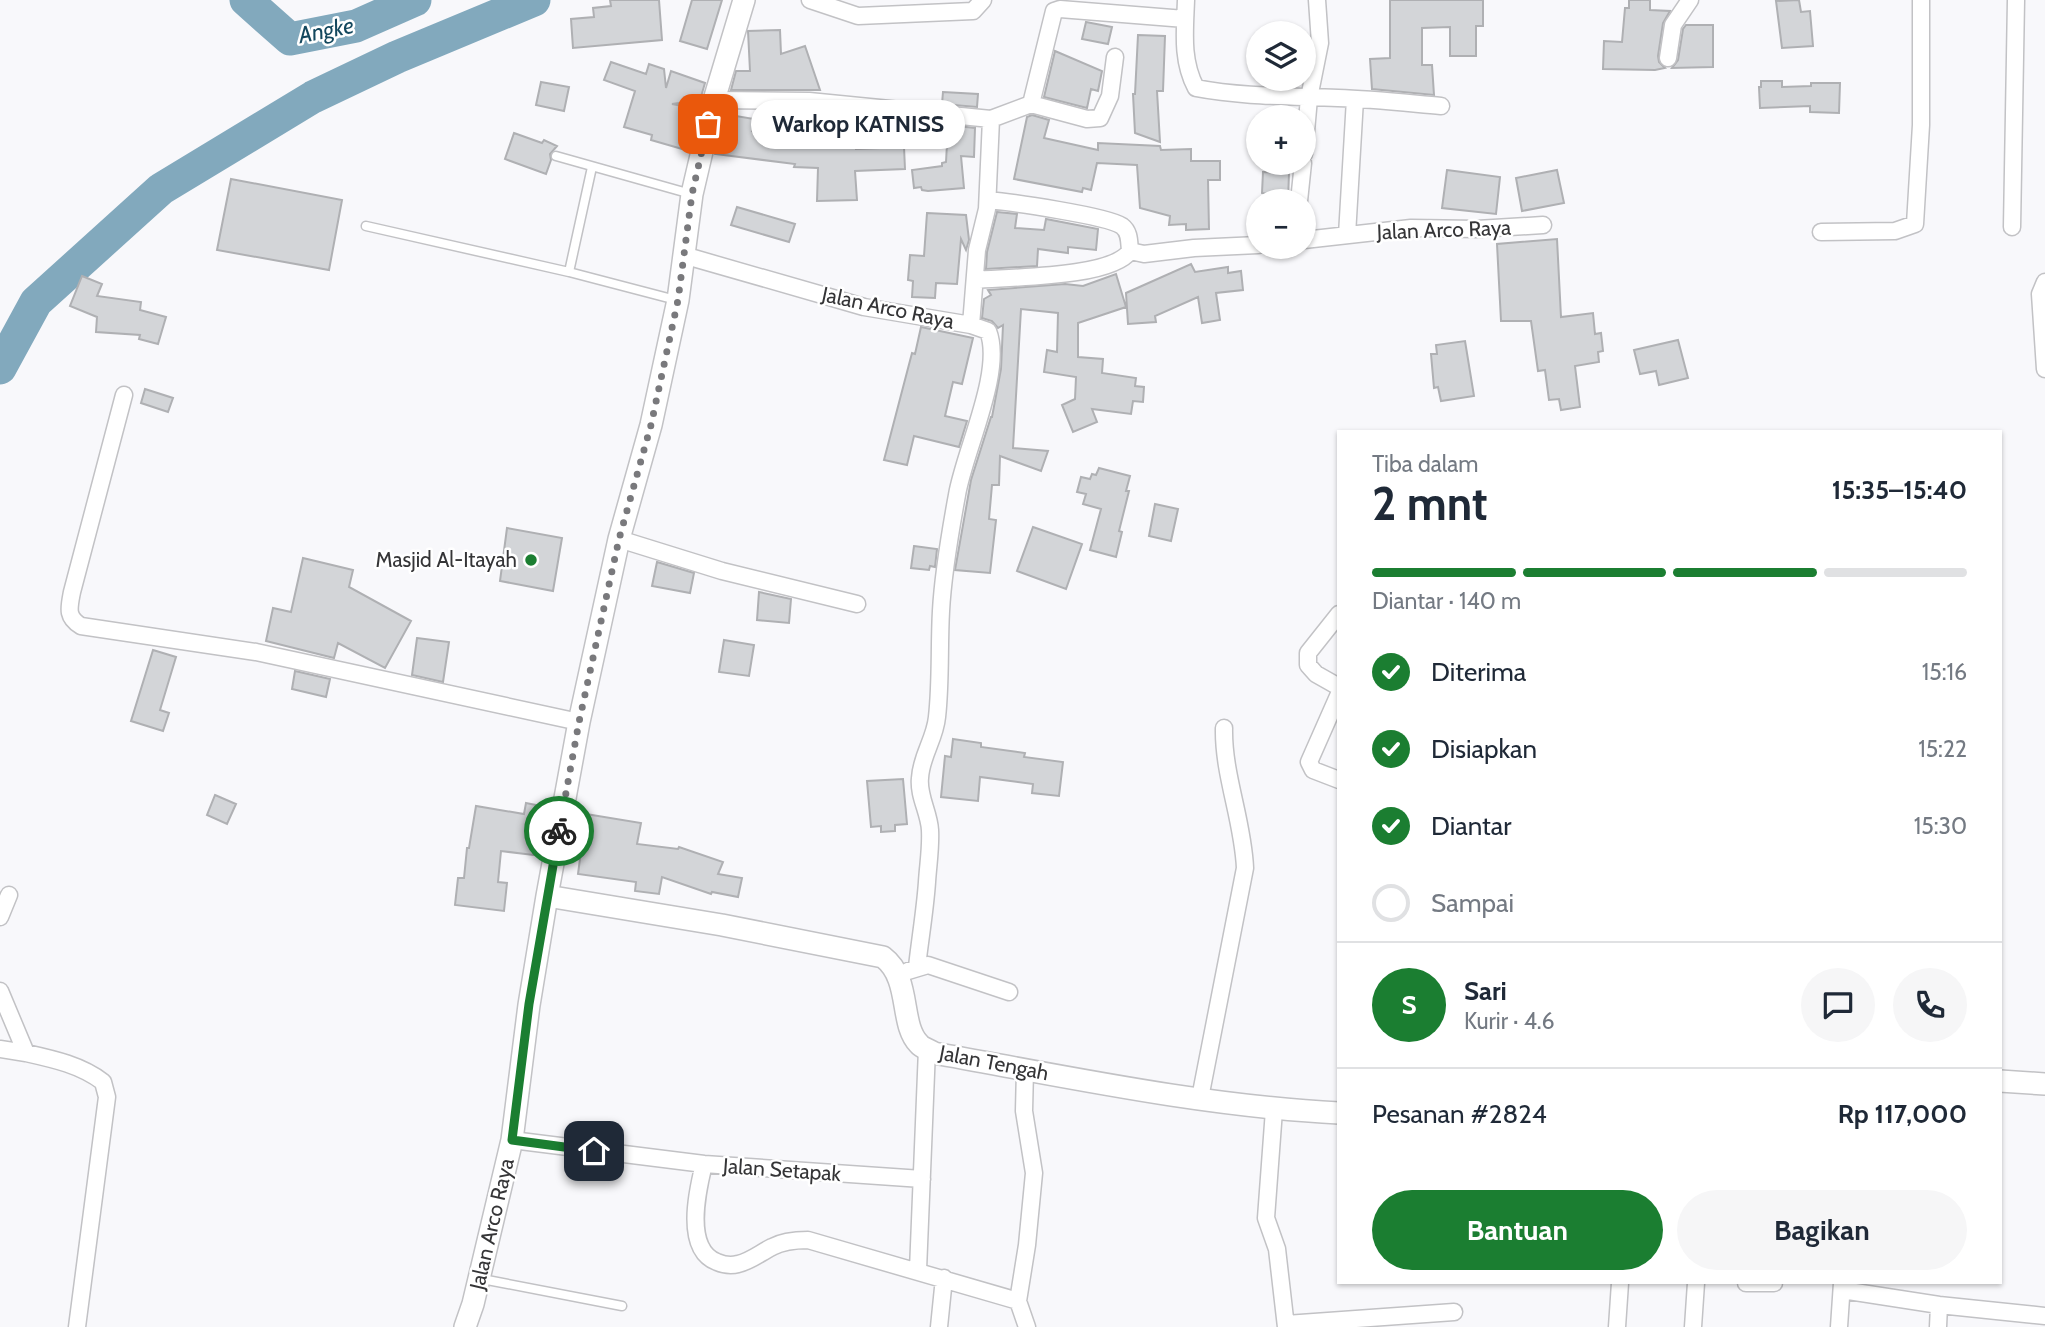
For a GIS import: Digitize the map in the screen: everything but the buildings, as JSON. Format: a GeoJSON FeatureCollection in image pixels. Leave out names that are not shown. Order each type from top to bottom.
{"type":"FeatureCollection","features":[{"type":"Feature","properties":{"kind":"main road","name":"Jalan Arco Raya"},"geometry":{"type":"LineString","coordinates":[[465,1327],[474,1304],[512,1140],[529,1004],[579,722],[619,539],[651,425],[678,300],[692,194],[714,100],[744,0]]}},
{"type":"Feature","properties":{"kind":"main road"},"geometry":{"type":"LineString","coordinates":[[547,896],[722,925],[883,957],[907,971]]}},
{"type":"Feature","properties":{"kind":"main road","name":"Jalan Tengah"},"geometry":{"type":"LineString","coordinates":[[907,971],[912,1033],[919,1045],[934,1052],[1274,1110],[1337,1114]]}},
{"type":"Feature","properties":{"kind":"main road"},"geometry":{"type":"LineString","coordinates":[[2002,1081],[2045,1084]]}},
{"type":"Feature","properties":{"kind":"street"},"geometry":{"type":"LineString","coordinates":[[810,0],[858,16],[973,11],[983,0]]}},
{"type":"Feature","properties":{"kind":"street"},"geometry":{"type":"LineString","coordinates":[[1186,0],[1186,61],[1196,88],[1217,92],[1441,106]]}},
{"type":"Feature","properties":{"kind":"street"},"geometry":{"type":"LineString","coordinates":[[1308,105],[1320,43],[1317,0]]}},
{"type":"Feature","properties":{"kind":"street"},"geometry":{"type":"LineString","coordinates":[[1668,58],[1673,24],[1690,0]]}},
{"type":"Feature","properties":{"kind":"street"},"geometry":{"type":"LineString","coordinates":[[1821,232],[1895,232],[1914,224],[1921,125],[1921,0]]}},
{"type":"Feature","properties":{"kind":"street"},"geometry":{"type":"LineString","coordinates":[[2012,227],[2016,0]]}},
{"type":"Feature","properties":{"kind":"street"},"geometry":{"type":"LineString","coordinates":[[1031,104],[1054,11],[1060,9],[1185,19]]}},
{"type":"Feature","properties":{"kind":"street"},"geometry":{"type":"LineString","coordinates":[[714,100],[809,101],[991,118],[1031,104],[1087,119],[1100,118],[1110,96],[1115,57]]}},
{"type":"Feature","properties":{"kind":"street"},"geometry":{"type":"LineString","coordinates":[[1347,235],[1355,99]]}},
{"type":"Feature","properties":{"kind":"street","name":"Jalan Arco Raya"},"geometry":{"type":"LineString","coordinates":[[683,255],[864,307],[971,326],[979,237],[988,200],[991,118]]}},
{"type":"Feature","properties":{"kind":"street"},"geometry":{"type":"LineString","coordinates":[[975,280],[1102,268],[1125,258],[1130,251],[1128,234],[1121,224],[988,200]]}},
{"type":"Feature","properties":{"kind":"street","name":"Jalan Arco Raya"},"geometry":{"type":"LineString","coordinates":[[1316,239],[1410,228],[1477,229],[1543,225]]}},
{"type":"Feature","properties":{"kind":"street"},"geometry":{"type":"LineString","coordinates":[[1130,251],[1144,254],[1194,247],[1246,245]]}},
{"type":"Feature","properties":{"kind":"street"},"geometry":{"type":"LineString","coordinates":[[2045,282],[2040,294],[2045,369]]}},
{"type":"Feature","properties":{"kind":"street"},"geometry":{"type":"LineString","coordinates":[[971,326],[988,331],[993,355],[979,424],[964,463],[957,494],[941,608],[937,719],[932,740],[922,762],[919,781],[930,826],[930,852],[907,971],[928,965],[1009,992]]}},
{"type":"Feature","properties":{"kind":"street"},"geometry":{"type":"LineString","coordinates":[[124,395],[70,602],[68,612],[73,621],[81,626],[256,652],[579,722]]}},
{"type":"Feature","properties":{"kind":"street"},"geometry":{"type":"LineString","coordinates":[[619,539],[722,571],[857,604]]}},
{"type":"Feature","properties":{"kind":"street"},"geometry":{"type":"LineString","coordinates":[[1337,617],[1308,653],[1308,665],[1316,674],[1337,686]]}},
{"type":"Feature","properties":{"kind":"street"},"geometry":{"type":"LineString","coordinates":[[1337,704],[1332,729],[1309,762],[1312,770],[1337,779]]}},
{"type":"Feature","properties":{"kind":"street"},"geometry":{"type":"LineString","coordinates":[[1200,1098],[1245,867],[1227,768],[1224,728]]}},
{"type":"Feature","properties":{"kind":"street"},"geometry":{"type":"LineString","coordinates":[[0,917],[9,895]]}},
{"type":"Feature","properties":{"kind":"street"},"geometry":{"type":"LineString","coordinates":[[0,991],[26,1053]]}},
{"type":"Feature","properties":{"kind":"street"},"geometry":{"type":"LineString","coordinates":[[0,1049],[55,1059],[92,1073],[103,1082],[107,1097],[76,1327]]}},
{"type":"Feature","properties":{"kind":"street"},"geometry":{"type":"LineString","coordinates":[[918,1270],[927,1049]]}},
{"type":"Feature","properties":{"kind":"street"},"geometry":{"type":"LineString","coordinates":[[1025,1069],[1024,1111],[1034,1173],[1018,1301],[1027,1327]]}},
{"type":"Feature","properties":{"kind":"street"},"geometry":{"type":"LineString","coordinates":[[1274,1110],[1266,1218],[1277,1249],[1286,1325],[1454,1312]]}},
{"type":"Feature","properties":{"kind":"street","name":"Jalan Setapak"},"geometry":{"type":"LineString","coordinates":[[512,1140],[704,1164],[922,1179]]}},
{"type":"Feature","properties":{"kind":"street"},"geometry":{"type":"LineString","coordinates":[[704,1164],[696,1203],[697,1242],[704,1254],[713,1261],[725,1266],[737,1264],[755,1258],[784,1242],[808,1240],[1018,1301]]}},
{"type":"Feature","properties":{"kind":"street"},"geometry":{"type":"LineString","coordinates":[[939,1327],[944,1278]]}},
{"type":"Feature","properties":{"kind":"street"},"geometry":{"type":"LineString","coordinates":[[1617,1327],[1620,1284]]}},
{"type":"Feature","properties":{"kind":"street"},"geometry":{"type":"LineString","coordinates":[[1693,1327],[1696,1284]]}},
{"type":"Feature","properties":{"kind":"street"},"geometry":{"type":"LineString","coordinates":[[1839,1327],[1842,1287],[2042,1320]]}},
{"type":"Feature","properties":{"kind":"street"},"geometry":{"type":"LineString","coordinates":[[1938,1327],[1939,1305]]}},
{"type":"Feature","properties":{"kind":"lane"},"geometry":{"type":"LineString","coordinates":[[556,156],[692,194]]}},
{"type":"Feature","properties":{"kind":"lane"},"geometry":{"type":"LineString","coordinates":[[569,272],[592,167]]}},
{"type":"Feature","properties":{"kind":"lane"},"geometry":{"type":"LineString","coordinates":[[366,226],[678,300]]}},
{"type":"Feature","properties":{"kind":"lane"},"geometry":{"type":"LineString","coordinates":[[479,1279],[622,1306]]}},
{"type":"Feature","properties":{"kind":"waterway","name":"Angke"},"geometry":{"type":"LineString","coordinates":[[246,0],[290,39],[356,26],[415,0]]}},
{"type":"Feature","properties":{"kind":"waterway"},"geometry":{"type":"LineString","coordinates":[[0,368],[36,302],[161,189],[313,97],[397,57],[534,0]]}},
{"type":"Feature","properties":{"kind":"way so far"},"geometry":{"type":"LineString","coordinates":[[559,831],[579,722],[619,539],[651,425],[678,300],[692,194],[708,124]]}},
{"type":"Feature","properties":{"kind":"place","name":"Warkop KATNISS"},"geometry":{"type":"Point","coordinates":[708,124]}},
{"type":"Feature","properties":{"kind":"place","name":"Masjid Al-Itayah"},"geometry":{"type":"Point","coordinates":[531,560]}},
{"type":"Feature","properties":{"kind":"route"},"geometry":{"type":"LineString","coordinates":[[559,831],[529,1004],[512,1140],[594,1151]]}}]}
